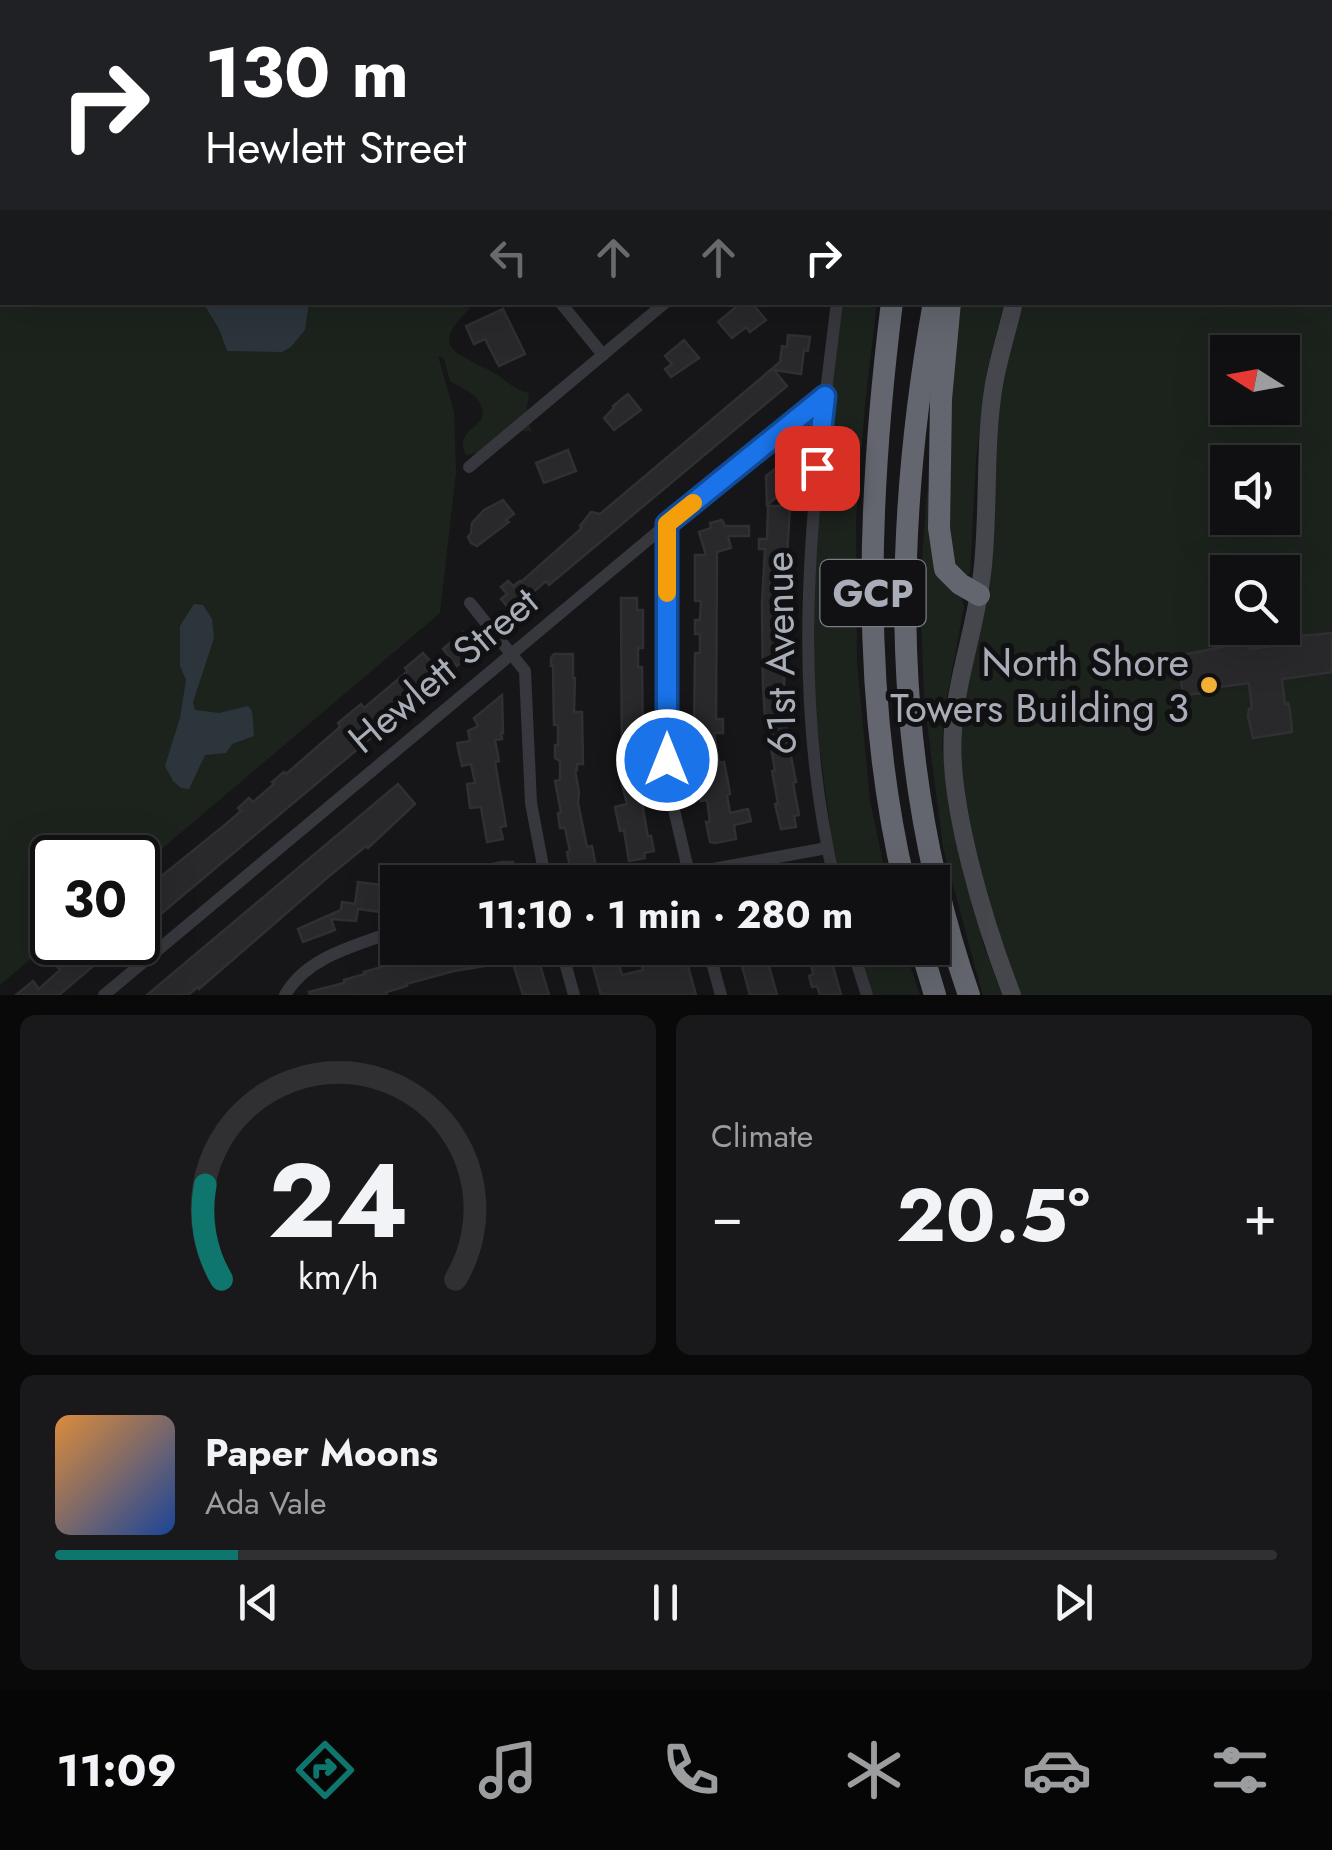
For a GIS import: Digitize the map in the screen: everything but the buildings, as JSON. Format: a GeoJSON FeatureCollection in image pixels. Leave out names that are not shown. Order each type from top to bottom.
{"type":"FeatureCollection","features":[{"type":"Feature","properties":{"kind":"highway","name":"GCP"},"geometry":{"type":"LineString","coordinates":[[892,305],[876,488],[873,657],[879,741],[890,825],[900,865]]}},
{"type":"Feature","properties":{"kind":"highway","name":"GCP"},"geometry":{"type":"LineString","coordinates":[[934,305],[910,494],[904,618],[906,667],[911,745],[924,829],[942,910],[970,995]]}},
{"type":"Feature","properties":{"kind":"highway"},"geometry":{"type":"LineString","coordinates":[[950,305],[941,399],[939,528],[946,569],[960,584],[980,595]]}},
{"type":"Feature","properties":{"kind":"highway"},"geometry":{"type":"LineString","coordinates":[[926,965],[935,995]]}},
{"type":"Feature","properties":{"kind":"main road"},"geometry":{"type":"LineString","coordinates":[[1012,995],[971,863],[953,768],[954,718],[980,595],[992,403],[1013,305]]}},
{"type":"Feature","properties":{"kind":"street"},"geometry":{"type":"LineString","coordinates":[[562,305],[603,355]]}},
{"type":"Feature","properties":{"kind":"street"},"geometry":{"type":"LineString","coordinates":[[470,467],[662,305]]}},
{"type":"Feature","properties":{"kind":"street","name":"61st Avenue"},"geometry":{"type":"LineString","coordinates":[[830,865],[814,770],[806,630],[810,540],[837,305]]}},
{"type":"Feature","properties":{"kind":"street","name":"Hewlett Street"},"geometry":{"type":"LineString","coordinates":[[104,995],[825,396]]}},
{"type":"Feature","properties":{"kind":"street"},"geometry":{"type":"LineString","coordinates":[[667,524],[667,760],[687,865]]}},
{"type":"Feature","properties":{"kind":"street"},"geometry":{"type":"LineString","coordinates":[[470,603],[525,671],[531,803],[543,865]]}},
{"type":"Feature","properties":{"kind":"street"},"geometry":{"type":"LineString","coordinates":[[749,865],[826,848]]}},
{"type":"Feature","properties":{"kind":"street"},"geometry":{"type":"LineString","coordinates":[[285,995],[292,982],[316,962],[380,937]]}},
{"type":"Feature","properties":{"kind":"street"},"geometry":{"type":"LineString","coordinates":[[566,965],[574,995]]}},
{"type":"Feature","properties":{"kind":"street"},"geometry":{"type":"LineString","coordinates":[[713,965],[721,995]]}},
{"type":"Feature","properties":{"kind":"street"},"geometry":{"type":"LineString","coordinates":[[857,965],[867,995]]}},
{"type":"Feature","properties":{"kind":"shaded area"},"geometry":{"type":"Polygon","coordinates":[[[0,305],[204,305],[227,351],[291,347],[305,330],[309,305],[470,308],[452,330],[450,345],[463,357],[529,393],[526,415],[532,432],[512,433],[466,455],[464,438],[479,422],[482,409],[474,396],[450,381],[444,359],[438,356],[454,412],[456,472],[440,613],[160,850],[160,835],[30,835],[30,960],[0,985],[0,305]]]}},
{"type":"Feature","properties":{"kind":"shaded area"},"geometry":{"type":"Polygon","coordinates":[[[204,305],[309,305],[305,330],[282,352],[227,351],[204,305]]]}},
{"type":"Feature","properties":{"kind":"shaded area"},"geometry":{"type":"Polygon","coordinates":[[[840,305],[877,305],[856,518],[857,663],[870,801],[883,865],[838,865],[814,706],[815,529],[840,305]]]}},
{"type":"Feature","properties":{"kind":"shaded area"},"geometry":{"type":"Polygon","coordinates":[[[957,305],[1004,305],[987,371],[976,459],[970,573],[964,578],[948,559],[944,464],[957,305]]]}},
{"type":"Feature","properties":{"kind":"shaded area"},"geometry":{"type":"Polygon","coordinates":[[[1014,305],[1332,305],[1332,995],[1012,995],[953,768],[987,472],[1014,305]]]}},
{"type":"Feature","properties":{"kind":"shaded area"},"geometry":{"type":"Polygon","coordinates":[[[927,491],[932,491],[964,606],[942,745],[948,795],[983,944],[1002,995],[982,993],[943,848],[924,699],[920,587],[927,491]]]}},
{"type":"Feature","properties":{"kind":"shaded area"},"geometry":{"type":"Polygon","coordinates":[[[194,604],[203,605],[212,619],[214,638],[193,702],[195,710],[219,713],[248,706],[254,736],[232,744],[226,753],[205,755],[189,789],[173,781],[165,766],[180,718],[186,680],[180,666],[180,626],[194,604]]]}},
{"type":"Feature","properties":{"kind":"shaded area"},"geometry":{"type":"Polygon","coordinates":[[[863,965],[910,965],[920,995],[873,995],[863,965]]]}},
{"type":"Feature","properties":{"kind":"slow traffic"},"geometry":{"type":"LineString","coordinates":[[667,593],[667,524],[693,503]]}},
{"type":"Feature","properties":{"kind":"place","name":"North Shore Towers Building 3"},"geometry":{"type":"Point","coordinates":[1209,685]}},
{"type":"Feature","properties":{"kind":"route"},"geometry":{"type":"LineString","coordinates":[[667,760],[667,524],[825,396],[817,468]]}}]}
